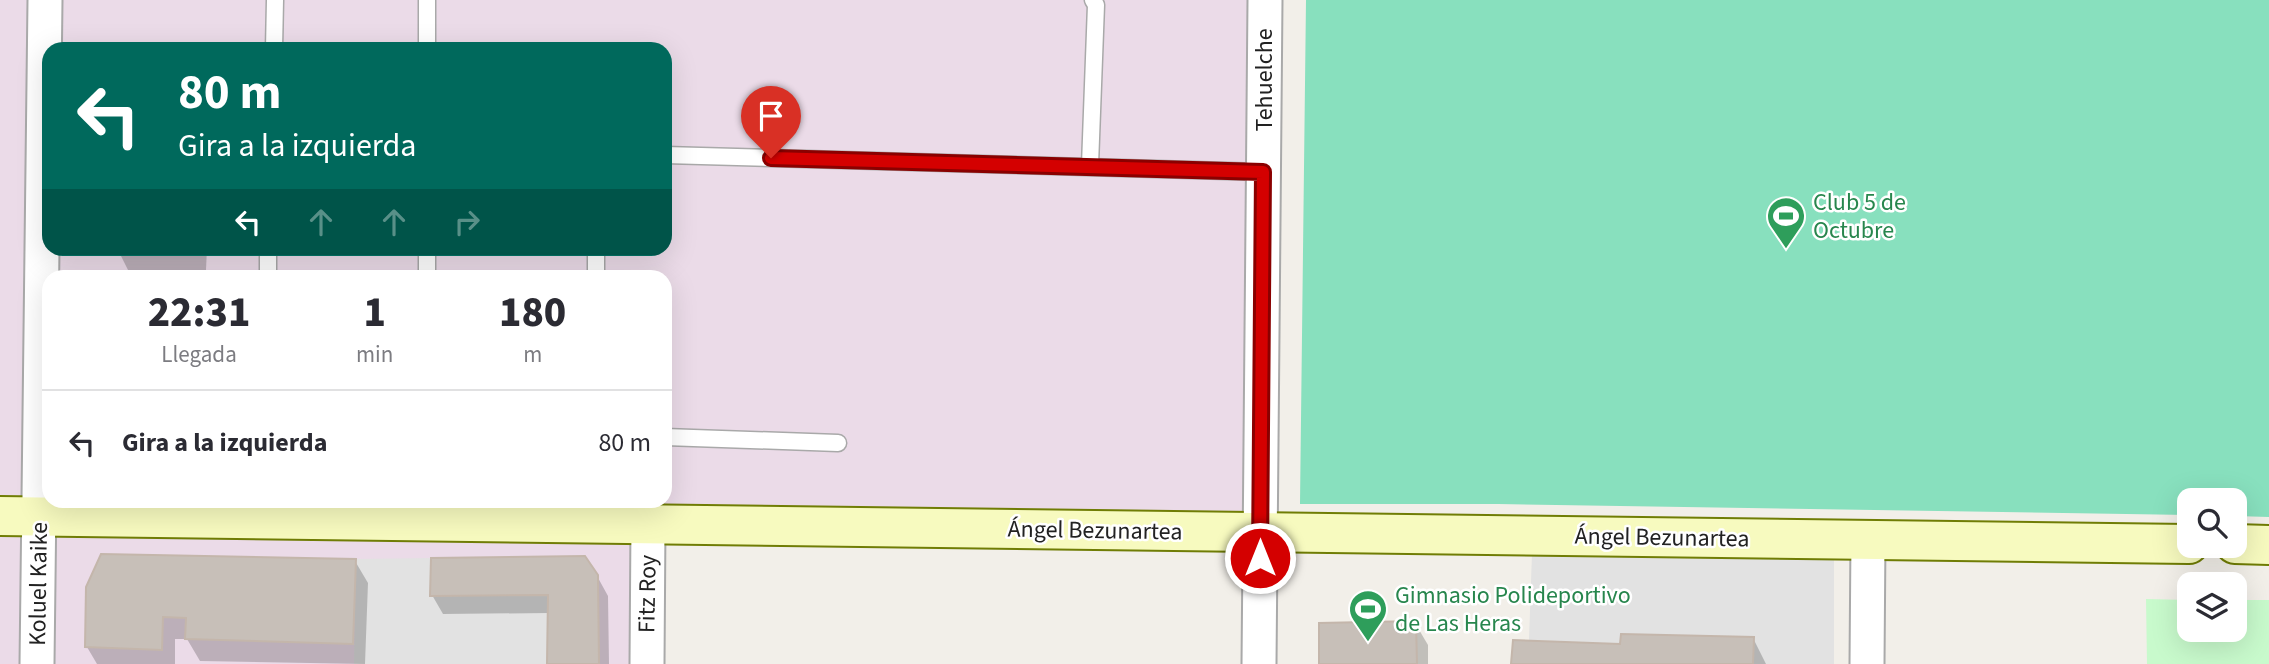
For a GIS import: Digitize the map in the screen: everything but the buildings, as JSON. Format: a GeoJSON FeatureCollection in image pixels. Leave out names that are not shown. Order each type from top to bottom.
{"type":"FeatureCollection","features":[{"type":"Feature","properties":{"kind":"street","name":"Koluel Kaike"},"geometry":{"type":"LineString","coordinates":[[45,0],[45,42]]}},
{"type":"Feature","properties":{"kind":"street","name":"Tehuelche"},"geometry":{"type":"LineString","coordinates":[[1259,664],[1265,0]]}},
{"type":"Feature","properties":{"kind":"street","name":"Koluel Kaike"},"geometry":{"type":"LineString","coordinates":[[37,664],[42,256]]}},
{"type":"Feature","properties":{"kind":"street","name":"Ángel Bezunartea"},"geometry":{"type":"LineString","coordinates":[[0,516],[2177,544]]}},
{"type":"Feature","properties":{"kind":"street","name":"Fitz Roy"},"geometry":{"type":"LineString","coordinates":[[647,664],[648,524]]}},
{"type":"Feature","properties":{"kind":"street"},"geometry":{"type":"LineString","coordinates":[[1867,664],[1868,540]]}},
{"type":"Feature","properties":{"kind":"street"},"geometry":{"type":"LineString","coordinates":[[2247,544],[2269,545]]}},
{"type":"Feature","properties":{"kind":"lane"},"geometry":{"type":"LineString","coordinates":[[274,42],[275,0]]}},
{"type":"Feature","properties":{"kind":"lane"},"geometry":{"type":"LineString","coordinates":[[426,0],[427,42]]}},
{"type":"Feature","properties":{"kind":"lane"},"geometry":{"type":"LineString","coordinates":[[1090,165],[1096,5],[1093,0]]}},
{"type":"Feature","properties":{"kind":"lane"},"geometry":{"type":"LineString","coordinates":[[672,155],[1263,172]]}},
{"type":"Feature","properties":{"kind":"lane"},"geometry":{"type":"LineString","coordinates":[[672,437],[838,443]]}},
{"type":"Feature","properties":{"kind":"shaded area"},"geometry":{"type":"Polygon","coordinates":[[[0,0],[1265,0],[1260,532],[649,524],[647,664],[0,664],[0,0]]]}},
{"type":"Feature","properties":{"kind":"shaded area"},"geometry":{"type":"Polygon","coordinates":[[[1532,553],[1834,558],[1834,664],[1754,664],[1753,637],[1621,634],[1620,644],[1529,640],[1532,553]]]}},
{"type":"Feature","properties":{"kind":"shaded area"},"geometry":{"type":"Polygon","coordinates":[[[431,558],[431,596],[548,595],[547,664],[354,664],[356,559],[431,558]]]}},
{"type":"Feature","properties":{"kind":"green space","name":"Club 5 de Octubre"},"geometry":{"type":"Polygon","coordinates":[[[1306,0],[2269,0],[2269,517],[2247,516],[2247,488],[2177,488],[2177,515],[1498,504],[1300,504],[1306,0]]]}},
{"type":"Feature","properties":{"kind":"green space"},"geometry":{"type":"Polygon","coordinates":[[[2146,599],[2177,600],[2177,642],[2247,642],[2247,600],[2269,600],[2269,664],[2147,664],[2146,599]]]}},
{"type":"Feature","properties":{"kind":"place","name":"Club 5 de Octubre"},"geometry":{"type":"Point","coordinates":[1786,250]}},
{"type":"Feature","properties":{"kind":"place","name":"Gimnasio Polideportivo de Las Heras"},"geometry":{"type":"Point","coordinates":[1368,643]}},
{"type":"Feature","properties":{"kind":"route"},"geometry":{"type":"LineString","coordinates":[[771,158],[1202,168],[1263,172],[1260,558]]}}]}
